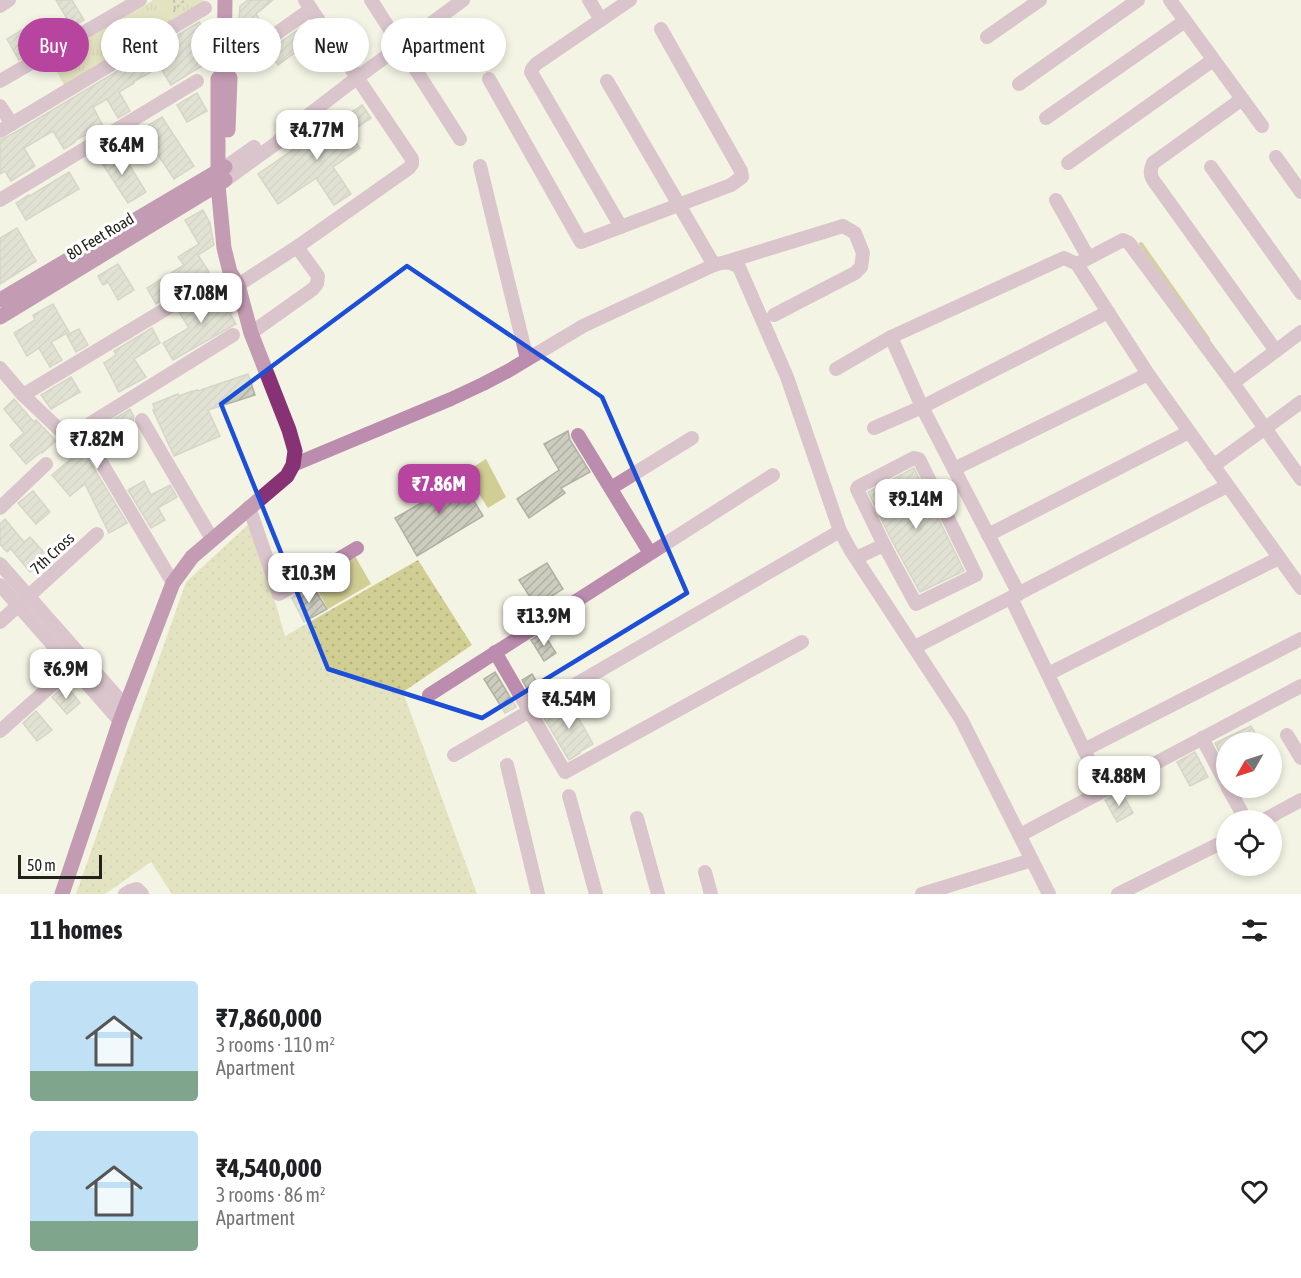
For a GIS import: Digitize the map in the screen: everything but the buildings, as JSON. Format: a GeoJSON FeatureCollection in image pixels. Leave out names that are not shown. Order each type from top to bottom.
{"type":"FeatureCollection","features":[{"type":"Feature","properties":{"kind":"main road"},"geometry":{"type":"LineString","coordinates":[[225,0],[225,18]]}},
{"type":"Feature","properties":{"kind":"main road"},"geometry":{"type":"LineString","coordinates":[[62,894],[120,721],[173,582],[192,557],[287,476],[293,465],[295,451],[289,430],[251,333],[238,285],[230,272],[224,248],[218,79],[223,72]]}},
{"type":"Feature","properties":{"kind":"main road","name":"80 Feet Road"},"geometry":{"type":"LineString","coordinates":[[0,300],[222,175]]}},
{"type":"Feature","properties":{"kind":"main road","name":"80 Feet Road"},"geometry":{"type":"LineString","coordinates":[[0,317],[222,175]]}},
{"type":"Feature","properties":{"kind":"street"},"geometry":{"type":"LineString","coordinates":[[0,6],[9,0]]}},
{"type":"Feature","properties":{"kind":"street"},"geometry":{"type":"LineString","coordinates":[[109,18],[140,0]]}},
{"type":"Feature","properties":{"kind":"street"},"geometry":{"type":"LineString","coordinates":[[371,0],[383,18]]}},
{"type":"Feature","properties":{"kind":"street"},"geometry":{"type":"LineString","coordinates":[[438,18],[463,0]]}},
{"type":"Feature","properties":{"kind":"street"},"geometry":{"type":"LineString","coordinates":[[589,0],[601,20]]}},
{"type":"Feature","properties":{"kind":"street"},"geometry":{"type":"LineString","coordinates":[[621,227],[531,72],[536,64],[630,0]]}},
{"type":"Feature","properties":{"kind":"street"},"geometry":{"type":"LineString","coordinates":[[987,37],[1040,0]]}},
{"type":"Feature","properties":{"kind":"street"},"geometry":{"type":"LineString","coordinates":[[1019,84],[1138,0]]}},
{"type":"Feature","properties":{"kind":"street"},"geometry":{"type":"LineString","coordinates":[[1170,0],[1262,126]]}},
{"type":"Feature","properties":{"kind":"street"},"geometry":{"type":"LineString","coordinates":[[238,285],[297,247],[412,164],[412,159],[308,4],[281,26]]}},
{"type":"Feature","properties":{"kind":"street"},"geometry":{"type":"LineString","coordinates":[[0,106],[6,128],[205,8]]}},
{"type":"Feature","properties":{"kind":"street"},"geometry":{"type":"LineString","coordinates":[[1046,118],[1185,21]]}},
{"type":"Feature","properties":{"kind":"street"},"geometry":{"type":"LineString","coordinates":[[0,81],[101,23]]}},
{"type":"Feature","properties":{"kind":"street"},"geometry":{"type":"LineString","coordinates":[[489,80],[581,242],[731,185],[742,177],[741,171],[661,29]]}},
{"type":"Feature","properties":{"kind":"street"},"geometry":{"type":"LineString","coordinates":[[222,175],[271,135],[285,133],[381,60]]}},
{"type":"Feature","properties":{"kind":"street"},"geometry":{"type":"LineString","coordinates":[[1068,164],[1213,60]]}},
{"type":"Feature","properties":{"kind":"street"},"geometry":{"type":"LineString","coordinates":[[418,72],[460,139]]}},
{"type":"Feature","properties":{"kind":"street"},"geometry":{"type":"LineString","coordinates":[[0,200],[197,81]]}},
{"type":"Feature","properties":{"kind":"street"},"geometry":{"type":"LineString","coordinates":[[607,81],[679,205],[720,263],[739,267],[787,377],[840,531],[961,718],[1049,894]]}},
{"type":"Feature","properties":{"kind":"street"},"geometry":{"type":"LineString","coordinates":[[1242,99],[1153,163],[1150,174],[1276,351]]}},
{"type":"Feature","properties":{"kind":"street"},"geometry":{"type":"LineString","coordinates":[[1276,157],[1301,192]]}},
{"type":"Feature","properties":{"kind":"street"},"geometry":{"type":"LineString","coordinates":[[480,166],[526,359]]}},
{"type":"Feature","properties":{"kind":"street"},"geometry":{"type":"LineString","coordinates":[[1211,167],[1301,292]]}},
{"type":"Feature","properties":{"kind":"street"},"geometry":{"type":"LineString","coordinates":[[1056,200],[1108,312],[1148,375],[1301,588]]}},
{"type":"Feature","properties":{"kind":"street"},"geometry":{"type":"LineString","coordinates":[[293,465],[452,399],[492,380],[583,326],[720,263],[843,226],[855,233],[863,253],[861,267],[855,273],[774,315]]}},
{"type":"Feature","properties":{"kind":"street"},"geometry":{"type":"LineString","coordinates":[[836,369],[891,337],[1064,258],[1082,260],[1123,240],[1233,383],[1301,479]]}},
{"type":"Feature","properties":{"kind":"street"},"geometry":{"type":"LineString","coordinates":[[251,333],[317,284],[318,276],[297,247]]}},
{"type":"Feature","properties":{"kind":"street"},"geometry":{"type":"LineString","coordinates":[[23,395],[214,280]]}},
{"type":"Feature","properties":{"kind":"street"},"geometry":{"type":"LineString","coordinates":[[874,428],[1108,312]]}},
{"type":"Feature","properties":{"kind":"street"},"geometry":{"type":"LineString","coordinates":[[1233,383],[1301,332]]}},
{"type":"Feature","properties":{"kind":"street"},"geometry":{"type":"LineString","coordinates":[[0,368],[23,395],[63,433],[75,433],[233,335]]}},
{"type":"Feature","properties":{"kind":"street"},"geometry":{"type":"LineString","coordinates":[[891,337],[922,406],[988,535],[1048,675],[1104,791]]}},
{"type":"Feature","properties":{"kind":"street"},"geometry":{"type":"LineString","coordinates":[[954,469],[1148,375]]}},
{"type":"Feature","properties":{"kind":"street"},"geometry":{"type":"LineString","coordinates":[[1213,466],[1301,402]]}},
{"type":"Feature","properties":{"kind":"street"},"geometry":{"type":"LineString","coordinates":[[142,420],[212,539]]}},
{"type":"Feature","properties":{"kind":"street"},"geometry":{"type":"LineString","coordinates":[[988,535],[1189,432]]}},
{"type":"Feature","properties":{"kind":"street"},"geometry":{"type":"LineString","coordinates":[[578,435],[650,554]]}},
{"type":"Feature","properties":{"kind":"street"},"geometry":{"type":"LineString","coordinates":[[610,488],[692,438]]}},
{"type":"Feature","properties":{"kind":"street"},"geometry":{"type":"LineString","coordinates":[[92,447],[173,582]]}},
{"type":"Feature","properties":{"kind":"street"},"geometry":{"type":"LineString","coordinates":[[916,458],[919,459],[976,575],[915,604],[884,545],[857,488],[916,458]]}},
{"type":"Feature","properties":{"kind":"street"},"geometry":{"type":"LineString","coordinates":[[0,508],[46,464]]}},
{"type":"Feature","properties":{"kind":"street"},"geometry":{"type":"LineString","coordinates":[[429,695],[773,475]]}},
{"type":"Feature","properties":{"kind":"street"},"geometry":{"type":"LineString","coordinates":[[915,647],[1227,486]]}},
{"type":"Feature","properties":{"kind":"street"},"geometry":{"type":"LineString","coordinates":[[249,507],[279,594],[357,548]]}},
{"type":"Feature","properties":{"kind":"street"},"geometry":{"type":"LineString","coordinates":[[454,755],[840,531]]}},
{"type":"Feature","properties":{"kind":"street","name":"7th Cross"},"geometry":{"type":"LineString","coordinates":[[0,622],[97,534]]}},
{"type":"Feature","properties":{"kind":"street"},"geometry":{"type":"LineString","coordinates":[[856,558],[884,545]]}},
{"type":"Feature","properties":{"kind":"street"},"geometry":{"type":"LineString","coordinates":[[1048,675],[1279,558]]}},
{"type":"Feature","properties":{"kind":"street"},"geometry":{"type":"LineString","coordinates":[[0,564],[23,601],[78,662],[126,706]]}},
{"type":"Feature","properties":{"kind":"street"},"geometry":{"type":"LineString","coordinates":[[0,585],[23,601]]}},
{"type":"Feature","properties":{"kind":"street"},"geometry":{"type":"LineString","coordinates":[[1084,750],[1301,639]]}},
{"type":"Feature","properties":{"kind":"street"},"geometry":{"type":"LineString","coordinates":[[495,652],[566,772],[802,642]]}},
{"type":"Feature","properties":{"kind":"street"},"geometry":{"type":"LineString","coordinates":[[78,662],[120,721]]}},
{"type":"Feature","properties":{"kind":"street"},"geometry":{"type":"LineString","coordinates":[[0,731],[78,662]]}},
{"type":"Feature","properties":{"kind":"street"},"geometry":{"type":"LineString","coordinates":[[1020,835],[1301,686]]}},
{"type":"Feature","properties":{"kind":"street"},"geometry":{"type":"LineString","coordinates":[[1287,735],[1301,758]]}},
{"type":"Feature","properties":{"kind":"street"},"geometry":{"type":"LineString","coordinates":[[1202,738],[1216,764]]}},
{"type":"Feature","properties":{"kind":"street"},"geometry":{"type":"LineString","coordinates":[[507,765],[538,894]]}},
{"type":"Feature","properties":{"kind":"street"},"geometry":{"type":"LineString","coordinates":[[569,796],[596,894]]}},
{"type":"Feature","properties":{"kind":"street"},"geometry":{"type":"LineString","coordinates":[[1282,810],[1301,800]]}},
{"type":"Feature","properties":{"kind":"street"},"geometry":{"type":"LineString","coordinates":[[637,818],[658,894]]}},
{"type":"Feature","properties":{"kind":"street"},"geometry":{"type":"LineString","coordinates":[[1121,893],[1216,846]]}},
{"type":"Feature","properties":{"kind":"street"},"geometry":{"type":"LineString","coordinates":[[922,894],[1032,860]]}},
{"type":"Feature","properties":{"kind":"street"},"geometry":{"type":"LineString","coordinates":[[705,872],[711,894]]}},
{"type":"Feature","properties":{"kind":"street"},"geometry":{"type":"LineString","coordinates":[[125,894],[136,889],[142,894]]}},
{"type":"Feature","properties":{"kind":"path"},"geometry":{"type":"LineString","coordinates":[[174,0],[175,9],[185,0]]}},
{"type":"Feature","properties":{"kind":"highlighted area"},"geometry":{"type":"Polygon","coordinates":[[[407,266],[602,397],[687,593],[482,718],[328,669],[221,404],[407,266]]]}},
{"type":"Feature","properties":{"kind":"green space"},"geometry":{"type":"Polygon","coordinates":[[[153,0],[205,0],[175,18],[122,18],[153,0]]]}},
{"type":"Feature","properties":{"kind":"green space"},"geometry":{"type":"Polygon","coordinates":[[[101,29],[101,63],[89,70],[89,36],[101,29]]]}},
{"type":"Feature","properties":{"kind":"green space"},"geometry":{"type":"Polygon","coordinates":[[[57,72],[86,72],[64,85],[57,72]]]}},
{"type":"Feature","properties":{"kind":"green space"},"geometry":{"type":"Polygon","coordinates":[[[486,459],[506,497],[488,508],[465,472],[486,459]]]}},
{"type":"Feature","properties":{"kind":"green space"},"geometry":{"type":"Polygon","coordinates":[[[252,521],[285,636],[418,560],[472,645],[403,692],[477,894],[172,894],[151,862],[105,894],[76,894],[186,582],[252,521]]]}},
{"type":"Feature","properties":{"kind":"green space"},"geometry":{"type":"Polygon","coordinates":[[[355,556],[371,584],[328,609],[312,580],[355,556]]]}},
{"type":"Feature","properties":{"kind":"waterway"},"geometry":{"type":"LineString","coordinates":[[1141,244],[1208,339]]}}]}
